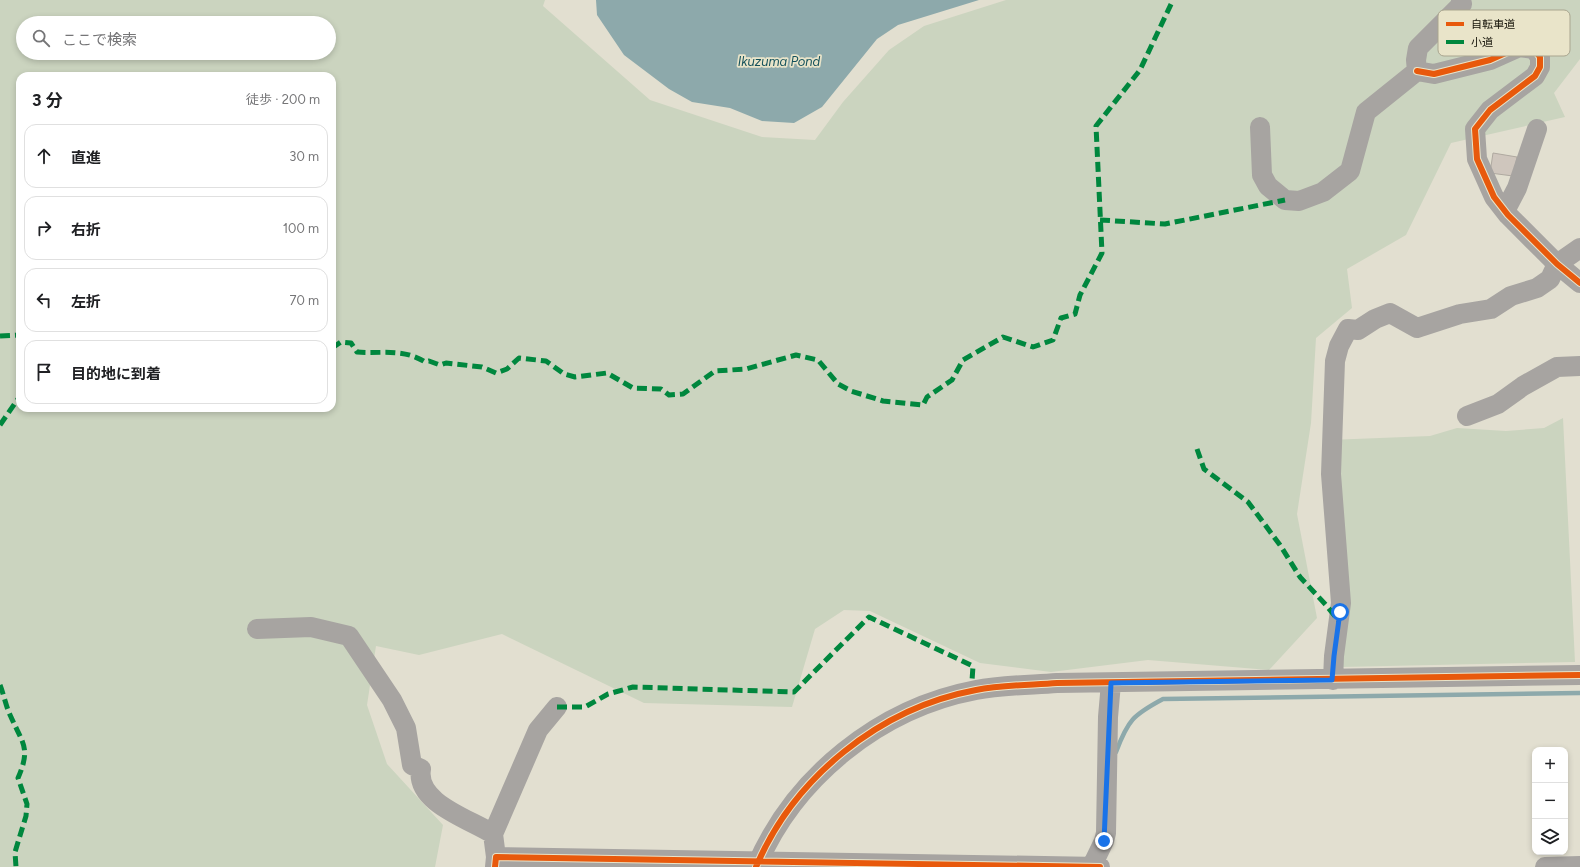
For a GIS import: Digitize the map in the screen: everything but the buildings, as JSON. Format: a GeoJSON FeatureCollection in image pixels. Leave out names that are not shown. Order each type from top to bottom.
{"type":"FeatureCollection","features":[{"type":"Feature","properties":{"kind":"street"},"geometry":{"type":"LineString","coordinates":[[1456,10],[1462,4],[1461,0]]}},
{"type":"Feature","properties":{"kind":"street"},"geometry":{"type":"LineString","coordinates":[[1417,71],[1416,60],[1418,48],[1438,28]]}},
{"type":"Feature","properties":{"kind":"street"},"geometry":{"type":"LineString","coordinates":[[1260,127],[1262,175],[1268,186],[1285,200],[1299,201],[1323,192],[1350,171],[1366,112],[1417,71],[1434,74],[1490,60],[1499,56]]}},
{"type":"Feature","properties":{"kind":"street"},"geometry":{"type":"LineString","coordinates":[[1539,56],[1540,67],[1535,76],[1490,110],[1475,129],[1477,159],[1494,197],[1505,211],[1557,264],[1580,283]]}},
{"type":"Feature","properties":{"kind":"street"},"geometry":{"type":"LineString","coordinates":[[1505,211],[1517,188],[1536,129]]}},
{"type":"Feature","properties":{"kind":"street"},"geometry":{"type":"LineString","coordinates":[[1332,680],[1341,604],[1332,474],[1335,361],[1339,346],[1348,329],[1358,330],[1375,319],[1390,314],[1417,328],[1460,314],[1491,309],[1511,296],[1537,288],[1550,279],[1557,264],[1580,248]]}},
{"type":"Feature","properties":{"kind":"street"},"geometry":{"type":"LineString","coordinates":[[1468,416],[1498,404],[1523,386],[1557,367],[1580,366]]}},
{"type":"Feature","properties":{"kind":"street"},"geometry":{"type":"LineString","coordinates":[[257,629],[310,627],[349,636],[392,700],[406,728],[412,765],[422,762],[419,777],[428,795],[440,806],[493,834]]}},
{"type":"Feature","properties":{"kind":"street"},"geometry":{"type":"LineString","coordinates":[[757,864],[790,807],[805,790],[850,747],[886,723],[929,704],[976,690],[1057,683],[1332,680],[1580,675]]}},
{"type":"Feature","properties":{"kind":"street"},"geometry":{"type":"LineString","coordinates":[[557,707],[538,730],[493,834],[496,862],[1096,866],[1106,833],[1108,717],[1111,683]]}},
{"type":"Feature","properties":{"kind":"street"},"geometry":{"type":"LineString","coordinates":[[1545,867],[1580,866]]}},
{"type":"Feature","properties":{"kind":"green space"},"geometry":{"type":"Polygon","coordinates":[[[0,0],[545,0],[543,6],[650,100],[762,137],[815,140],[843,102],[889,50],[924,26],[1006,0],[1580,0],[1580,59],[1554,93],[1565,117],[1451,143],[1406,235],[1347,269],[1352,308],[1316,338],[1311,423],[1297,514],[1317,618],[1269,670],[1148,660],[1051,672],[980,663],[870,611],[844,610],[815,629],[792,707],[644,703],[502,634],[419,655],[376,646],[367,705],[387,764],[443,825],[435,867],[0,867],[0,0]]]}},
{"type":"Feature","properties":{"kind":"green space"},"geometry":{"type":"Polygon","coordinates":[[[1563,418],[1575,662],[1341,667],[1329,440],[1430,436],[1457,428],[1506,431],[1544,428],[1563,418]]]}},
{"type":"Feature","properties":{"kind":"water","name":"Ikuzuma Pond"},"geometry":{"type":"Polygon","coordinates":[[[596,0],[979,0],[898,25],[877,39],[822,107],[794,123],[762,121],[730,108],[692,102],[669,89],[624,55],[597,15],[596,0]]]}},
{"type":"Feature","properties":{"kind":"waterway"},"geometry":{"type":"LineString","coordinates":[[1116,752],[1128,725],[1138,714],[1163,699],[1580,693]]}},
{"type":"Feature","properties":{"kind":"marked path"},"geometry":{"type":"LineString","coordinates":[[336,345],[341,342],[351,343],[357,352],[400,353],[425,362],[429,361],[440,365],[446,363],[482,367],[496,373],[507,369],[519,358],[546,361],[564,374],[575,377],[607,373],[633,388],[661,389],[669,395],[683,394],[715,371],[746,369],[796,355],[818,360],[838,384],[851,391],[883,401],[923,405],[927,397],[952,380],[963,360],[1003,337],[1033,347],[1053,340],[1061,318],[1075,314],[1080,295],[1102,253],[1096,126],[1140,70],[1173,0]]}},
{"type":"Feature","properties":{"kind":"marked path"},"geometry":{"type":"LineString","coordinates":[[1100,220],[1165,224],[1285,200]]}},
{"type":"Feature","properties":{"kind":"marked path"},"geometry":{"type":"LineString","coordinates":[[0,336],[16,335]]}},
{"type":"Feature","properties":{"kind":"marked path"},"geometry":{"type":"LineString","coordinates":[[0,425],[16,402]]}},
{"type":"Feature","properties":{"kind":"marked path"},"geometry":{"type":"LineString","coordinates":[[1197,449],[1204,469],[1248,502],[1280,545],[1300,577],[1339,621]]}},
{"type":"Feature","properties":{"kind":"marked path"},"geometry":{"type":"LineString","coordinates":[[557,707],[585,707],[608,694],[633,687],[794,692],[869,617],[973,666],[972,681]]}},
{"type":"Feature","properties":{"kind":"marked path"},"geometry":{"type":"LineString","coordinates":[[0,685],[9,713],[22,740],[25,753],[18,778],[27,804],[26,816],[15,852],[16,867]]}},
{"type":"Feature","properties":{"kind":"cycle path"},"geometry":{"type":"LineString","coordinates":[[1417,71],[1434,74],[1490,60],[1499,56]]}},
{"type":"Feature","properties":{"kind":"cycle path"},"geometry":{"type":"LineString","coordinates":[[1539,56],[1540,67],[1535,76],[1490,110],[1475,129],[1477,159],[1494,197],[1508,215],[1557,264],[1580,283]]}},
{"type":"Feature","properties":{"kind":"cycle path"},"geometry":{"type":"LineString","coordinates":[[756,867],[772,834],[793,804],[817,776],[844,752],[874,730],[906,713],[941,699],[976,690],[1006,686],[1057,683],[1580,675]]}},
{"type":"Feature","properties":{"kind":"cycle path"},"geometry":{"type":"LineString","coordinates":[[495,867],[496,857],[1100,867]]}},
{"type":"Feature","properties":{"kind":"route"},"geometry":{"type":"LineString","coordinates":[[1104,841],[1106,833],[1108,717],[1111,683],[1332,680],[1340,612]]}}]}
